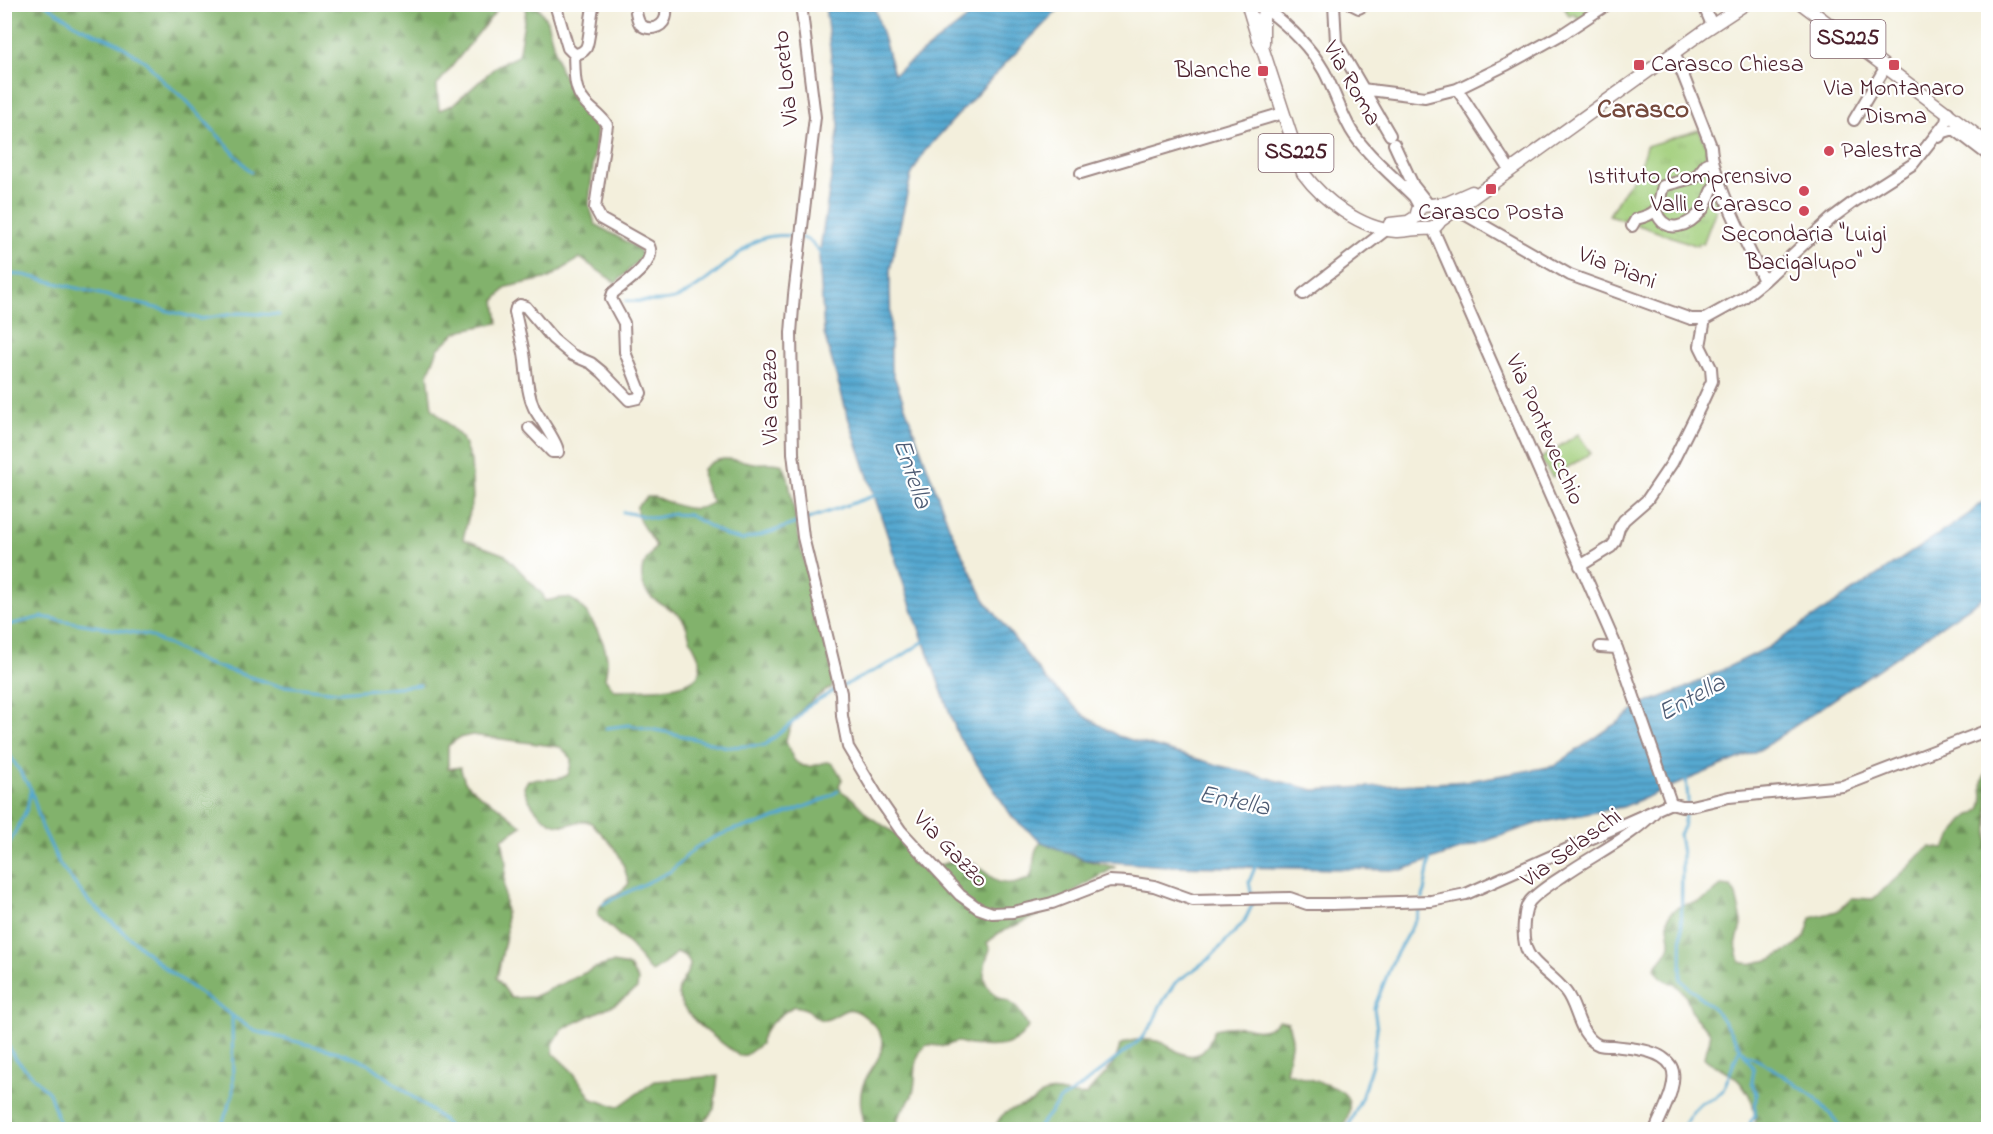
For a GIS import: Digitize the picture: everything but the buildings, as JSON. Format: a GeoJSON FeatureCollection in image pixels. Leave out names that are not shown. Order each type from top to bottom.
{"type":"FeatureCollection","features":[{"type":"Feature","properties":{"kind":"main road","name":"SS225"},"geometry":{"type":"LineString","coordinates":[[1248,7],[1303,173],[1326,200],[1342,211],[1386,230],[1399,231],[1432,226],[1457,210],[1509,170],[1743,5]]}},
{"type":"Feature","properties":{"kind":"main road","name":"SS225"},"geometry":{"type":"LineString","coordinates":[[1807,6],[1885,68],[1989,144]]}},
{"type":"Feature","properties":{"kind":"main road","name":"SS225"},"geometry":{"type":"LineString","coordinates":[[1248,7],[1254,13],[1267,10],[1263,50]]}},
{"type":"Feature","properties":{"kind":"main road","name":"SS225"},"geometry":{"type":"LineString","coordinates":[[1371,224],[1399,224],[1424,209],[1465,196],[1494,181]]}},
{"type":"Feature","properties":{"kind":"main road"},"geometry":{"type":"LineString","coordinates":[[1424,209],[1440,214],[1432,226],[1418,224],[1424,209]]}},
{"type":"Feature","properties":{"kind":"street"},"geometry":{"type":"LineString","coordinates":[[528,428],[552,452],[558,452],[558,446],[546,431],[533,405],[516,308],[520,305],[526,307],[553,339],[572,355],[591,363],[603,372],[629,400],[638,398],[641,393],[625,352],[624,323],[611,299],[613,293],[646,264],[651,251],[649,246],[600,219],[595,208],[607,125],[603,117],[584,102],[578,93],[574,54],[568,48],[555,4]]}},
{"type":"Feature","properties":{"kind":"street"},"geometry":{"type":"LineString","coordinates":[[574,54],[580,53],[587,47],[590,16],[594,4]]}},
{"type":"Feature","properties":{"kind":"street"},"geometry":{"type":"LineString","coordinates":[[635,4],[638,20],[650,28],[655,28],[666,19],[666,4]]}},
{"type":"Feature","properties":{"kind":"street","name":"Via Loreto"},"geometry":{"type":"LineString","coordinates":[[801,4],[815,117],[804,219]]}},
{"type":"Feature","properties":{"kind":"street"},"geometry":{"type":"LineString","coordinates":[[1334,4],[1336,42],[1385,124],[1424,209]]}},
{"type":"Feature","properties":{"kind":"street"},"geometry":{"type":"LineString","coordinates":[[1351,4],[1359,8],[1366,4]]}},
{"type":"Feature","properties":{"kind":"street"},"geometry":{"type":"LineString","coordinates":[[1362,89],[1425,97],[1457,89],[1518,59],[1608,4]]}},
{"type":"Feature","properties":{"kind":"street"},"geometry":{"type":"LineString","coordinates":[[1702,4],[1712,25]]}},
{"type":"Feature","properties":{"kind":"street","name":"Via Roma"},"geometry":{"type":"LineString","coordinates":[[1267,10],[1291,29],[1311,52],[1324,72],[1351,131],[1361,144],[1424,209]]}},
{"type":"Feature","properties":{"kind":"street"},"geometry":{"type":"LineString","coordinates":[[1674,52],[1711,146],[1712,161],[1730,208],[1764,281]]}},
{"type":"Feature","properties":{"kind":"street"},"geometry":{"type":"LineString","coordinates":[[1854,120],[1885,68]]}},
{"type":"Feature","properties":{"kind":"street"},"geometry":{"type":"LineString","coordinates":[[1457,89],[1509,170]]}},
{"type":"Feature","properties":{"kind":"street"},"geometry":{"type":"LineString","coordinates":[[1580,566],[1611,548],[1624,519],[1647,500],[1672,464],[1712,381],[1711,369],[1700,346],[1705,319],[1743,298],[1832,218],[1913,164],[1946,122],[1948,112]]}},
{"type":"Feature","properties":{"kind":"street"},"geometry":{"type":"LineString","coordinates":[[1081,172],[1283,113]]}},
{"type":"Feature","properties":{"kind":"street"},"geometry":{"type":"LineString","coordinates":[[1926,149],[1944,132],[1954,129],[1989,155]]}},
{"type":"Feature","properties":{"kind":"street"},"geometry":{"type":"LineString","coordinates":[[1380,162],[1384,153],[1393,151],[1394,144]]}},
{"type":"Feature","properties":{"kind":"street"},"geometry":{"type":"LineString","coordinates":[[1632,226],[1636,219],[1656,210],[1660,204],[1663,186],[1696,177],[1706,164],[1712,161]]}},
{"type":"Feature","properties":{"kind":"street"},"geometry":{"type":"LineString","coordinates":[[1656,210],[1662,223],[1670,227],[1690,221],[1710,207],[1713,185],[1720,181]]}},
{"type":"Feature","properties":{"kind":"street","name":"Via Piani"},"geometry":{"type":"LineString","coordinates":[[1457,210],[1570,275],[1691,319],[1705,319]]}},
{"type":"Feature","properties":{"kind":"street","name":"Via Gazzo"},"geometry":{"type":"LineString","coordinates":[[804,219],[791,333],[793,453],[803,537],[842,693],[842,716],[846,737],[854,760],[901,831],[960,895],[978,908],[992,913],[1013,912],[1052,903],[1109,881],[1154,886],[1193,900],[1290,898],[1307,904],[1431,901],[1466,894],[1659,808],[1671,800]]}},
{"type":"Feature","properties":{"kind":"street","name":"Via Pontevecchio"},"geometry":{"type":"LineString","coordinates":[[1432,226],[1617,649],[1671,800]]}},
{"type":"Feature","properties":{"kind":"street"},"geometry":{"type":"LineString","coordinates":[[1303,294],[1386,230]]}},
{"type":"Feature","properties":{"kind":"street"},"geometry":{"type":"LineString","coordinates":[[1600,647],[1617,649]]}},
{"type":"Feature","properties":{"kind":"street"},"geometry":{"type":"LineString","coordinates":[[1671,800],[1682,806],[1691,806],[1730,798],[1843,786],[1989,730]]}},
{"type":"Feature","properties":{"kind":"street","name":"Via Selaschi"},"geometry":{"type":"LineString","coordinates":[[1655,1130],[1673,1084],[1674,1073],[1668,1062],[1663,1057],[1638,1048],[1599,1045],[1586,1034],[1567,993],[1527,955],[1523,936],[1525,910],[1530,901],[1549,885],[1629,835],[1659,808]]}},
{"type":"Feature","properties":{"kind":"green space"},"geometry":{"type":"Polygon","coordinates":[[[5,5],[496,5],[497,10],[437,85],[439,110],[453,105],[498,65],[518,56],[527,5],[537,5],[547,21],[560,70],[597,127],[589,204],[595,224],[639,249],[642,257],[616,283],[580,258],[549,278],[507,287],[495,300],[498,323],[462,330],[454,334],[438,349],[428,374],[432,408],[462,438],[471,461],[473,498],[463,539],[505,555],[543,595],[545,601],[568,598],[581,607],[594,624],[603,643],[607,661],[605,678],[614,690],[675,686],[695,678],[700,671],[700,661],[683,619],[647,593],[644,587],[642,569],[656,546],[640,522],[637,506],[647,497],[654,497],[684,507],[706,506],[713,502],[705,486],[703,469],[721,459],[783,465],[788,477],[801,549],[834,680],[832,687],[806,706],[791,725],[786,742],[795,761],[808,767],[823,762],[832,764],[842,780],[839,785],[841,791],[852,798],[870,817],[895,833],[913,854],[919,866],[926,870],[960,858],[973,863],[998,882],[1013,884],[1029,879],[1036,850],[1042,842],[1085,860],[1115,867],[1079,888],[1053,908],[999,933],[987,943],[990,949],[984,975],[987,986],[1000,998],[1014,1005],[1028,1027],[1017,1040],[987,1047],[957,1042],[946,1046],[925,1046],[918,1056],[913,1093],[898,1118],[899,1129],[865,1129],[861,1104],[862,1088],[882,1049],[879,1033],[872,1023],[861,1013],[853,1010],[846,1010],[823,1020],[808,1010],[794,1006],[768,1027],[761,1044],[746,1055],[739,1056],[696,1022],[683,1006],[678,991],[690,967],[690,962],[686,957],[677,952],[652,972],[632,947],[598,916],[601,904],[620,892],[629,883],[621,860],[611,844],[590,823],[583,821],[559,825],[545,819],[526,794],[524,787],[528,780],[553,779],[568,775],[571,759],[567,754],[560,747],[472,735],[459,738],[448,746],[448,769],[460,767],[465,782],[522,826],[502,839],[506,862],[504,886],[507,931],[497,978],[511,998],[533,997],[595,968],[612,963],[629,966],[638,980],[637,989],[615,1004],[562,1029],[553,1044],[553,1053],[573,1072],[592,1099],[618,1107],[655,1081],[718,1076],[714,1109],[699,1129],[5,1130],[5,5]]]}},
{"type":"Feature","properties":{"kind":"green space"},"geometry":{"type":"Polygon","coordinates":[[[1563,5],[1602,5],[1578,20],[1575,14],[1569,16],[1563,5]]]}},
{"type":"Feature","properties":{"kind":"green space"},"geometry":{"type":"Polygon","coordinates":[[[1699,130],[1707,147],[1705,159],[1720,199],[1703,244],[1699,243],[1698,246],[1609,215],[1639,171],[1646,146],[1699,130]]]}},
{"type":"Feature","properties":{"kind":"green space"},"geometry":{"type":"Polygon","coordinates":[[[1578,434],[1591,453],[1552,477],[1540,459],[1578,434]]]}},
{"type":"Feature","properties":{"kind":"green space"},"geometry":{"type":"Polygon","coordinates":[[[1988,772],[1988,1129],[1754,1129],[1754,1111],[1749,1095],[1732,1075],[1704,1058],[1710,1041],[1709,1032],[1693,1014],[1683,992],[1676,985],[1662,978],[1655,968],[1669,947],[1669,916],[1678,907],[1698,902],[1721,886],[1731,887],[1736,895],[1742,921],[1736,945],[1740,962],[1750,964],[1772,959],[1796,946],[1805,937],[1811,918],[1837,911],[1852,898],[1873,899],[1924,851],[1930,847],[1944,849],[1963,821],[1980,809],[1983,802],[1982,784],[1988,772]]]}},
{"type":"Feature","properties":{"kind":"green space"},"geometry":{"type":"Polygon","coordinates":[[[1279,1020],[1288,1022],[1292,1039],[1286,1073],[1330,1086],[1344,1094],[1350,1107],[1342,1129],[995,1129],[1005,1113],[1032,1102],[1046,1093],[1053,1091],[1086,1095],[1111,1067],[1120,1045],[1124,1043],[1138,1040],[1157,1041],[1184,1054],[1195,1055],[1206,1049],[1215,1029],[1244,1027],[1263,1030],[1279,1020]]]}},
{"type":"Feature","properties":{"kind":"water","name":"Entella"},"geometry":{"type":"Polygon","coordinates":[[[825,5],[874,5],[894,74],[965,20],[981,5],[1063,5],[924,152],[911,176],[890,270],[891,368],[949,526],[984,599],[1046,680],[1086,717],[1118,736],[1314,790],[1468,781],[1554,766],[1644,704],[1683,689],[1767,648],[1969,514],[1988,497],[1988,594],[1761,749],[1623,807],[1538,823],[1402,870],[1167,866],[1085,860],[1042,842],[1013,818],[958,736],[913,612],[848,417],[824,333],[819,256],[839,126],[825,5]]]}},
{"type":"Feature","properties":{"kind":"waterway"},"geometry":{"type":"LineString","coordinates":[[45,4],[80,27],[116,42],[146,62],[163,81],[186,100],[251,172]]}},
{"type":"Feature","properties":{"kind":"waterway"},"geometry":{"type":"LineString","coordinates":[[626,301],[660,301],[677,298],[707,280],[753,243],[765,238],[795,236],[810,241],[821,253]]}},
{"type":"Feature","properties":{"kind":"waterway"},"geometry":{"type":"LineString","coordinates":[[4,274],[24,275],[200,319],[240,313],[279,315]]}},
{"type":"Feature","properties":{"kind":"waterway"},"geometry":{"type":"LineString","coordinates":[[623,512],[654,518],[673,514],[689,515],[727,536],[742,540],[876,495]]}},
{"type":"Feature","properties":{"kind":"waterway"},"geometry":{"type":"LineString","coordinates":[[4,626],[42,617],[148,635],[205,663],[276,685],[339,692],[420,685]]}},
{"type":"Feature","properties":{"kind":"waterway"},"geometry":{"type":"LineString","coordinates":[[843,686],[896,660],[926,640]]}},
{"type":"Feature","properties":{"kind":"waterway"},"geometry":{"type":"LineString","coordinates":[[606,728],[629,725],[727,747],[765,745],[798,718],[806,707],[837,689]]}},
{"type":"Feature","properties":{"kind":"waterway"},"geometry":{"type":"LineString","coordinates":[[4,746],[31,789],[42,827],[60,865],[89,902],[167,970],[254,1031],[338,1052],[368,1063],[443,1120],[450,1130]]}},
{"type":"Feature","properties":{"kind":"waterway"},"geometry":{"type":"LineString","coordinates":[[1686,779],[1688,799],[1683,827],[1679,834],[1682,854],[1681,980],[1718,1013],[1754,1069],[1752,1082],[1756,1094],[1755,1115],[1748,1130]]}},
{"type":"Feature","properties":{"kind":"waterway"},"geometry":{"type":"LineString","coordinates":[[4,853],[27,809],[31,789]]}},
{"type":"Feature","properties":{"kind":"waterway"},"geometry":{"type":"LineString","coordinates":[[603,904],[671,871],[695,848],[713,838],[735,829],[760,824],[825,799],[838,791]]}},
{"type":"Feature","properties":{"kind":"waterway"},"geometry":{"type":"LineString","coordinates":[[1423,898],[1430,857]]}},
{"type":"Feature","properties":{"kind":"waterway"},"geometry":{"type":"LineString","coordinates":[[1036,1130],[1061,1099],[1078,1089],[1141,1039],[1153,1023],[1160,1006],[1175,983],[1210,958],[1244,922],[1253,903],[1249,882],[1256,865]]}},
{"type":"Feature","properties":{"kind":"waterway"},"geometry":{"type":"LineString","coordinates":[[1347,1130],[1362,1096],[1372,1064],[1377,1029],[1374,1008],[1394,958],[1417,917],[1421,904]]}},
{"type":"Feature","properties":{"kind":"waterway"},"geometry":{"type":"LineString","coordinates":[[220,1130],[233,1094],[232,1016]]}},
{"type":"Feature","properties":{"kind":"waterway"},"geometry":{"type":"LineString","coordinates":[[4,1037],[14,1057],[49,1093],[62,1130]]}},
{"type":"Feature","properties":{"kind":"waterway"},"geometry":{"type":"LineString","coordinates":[[1681,1130],[1701,1103],[1716,1097],[1723,1090],[1740,1048]]}},
{"type":"Feature","properties":{"kind":"waterway"},"geometry":{"type":"LineString","coordinates":[[1744,1053],[1769,1066],[1816,1098],[1844,1130]]}},
{"type":"Feature","properties":{"kind":"place","name":"Carasco Chiesa"},"geometry":{"type":"Point","coordinates":[1639,65]}},
{"type":"Feature","properties":{"kind":"place","name":"Via Montanaro Disma"},"geometry":{"type":"Point","coordinates":[1894,65]}},
{"type":"Feature","properties":{"kind":"place","name":"Blanche"},"geometry":{"type":"Point","coordinates":[1263,71]}},
{"type":"Feature","properties":{"kind":"place","name":"Palestra"},"geometry":{"type":"Point","coordinates":[1829,151]}},
{"type":"Feature","properties":{"kind":"place","name":"Carasco Posta"},"geometry":{"type":"Point","coordinates":[1491,189]}},
{"type":"Feature","properties":{"kind":"place","name":"Istituto Comprensivo Valli e Carasco"},"geometry":{"type":"Point","coordinates":[1804,191]}},
{"type":"Feature","properties":{"kind":"place","name":"Secondaria \"Luigi Bacigalupo\""},"geometry":{"type":"Point","coordinates":[1804,211]}},
{"type":"Feature","properties":{"kind":"district","name":"Carasco"},"geometry":{"type":"Point","coordinates":[1643,110]}}]}
